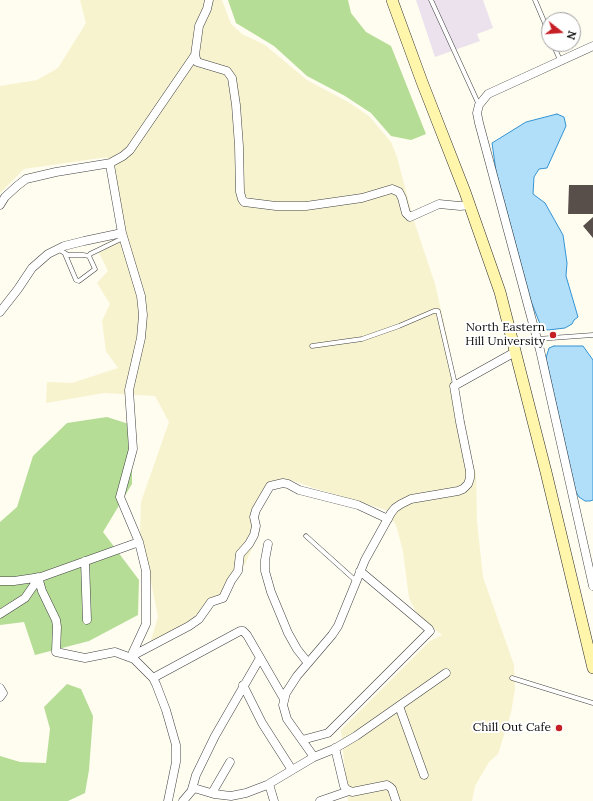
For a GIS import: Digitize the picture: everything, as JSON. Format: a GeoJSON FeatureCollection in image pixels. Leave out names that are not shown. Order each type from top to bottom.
{"type":"FeatureCollection","features":[{"type":"Feature","properties":{"kind":"street"},"geometry":{"type":"LineString","coordinates":[[209,0],[207,9],[199,26],[195,55],[197,62],[226,71],[232,78],[236,105],[240,192],[244,202],[276,206],[306,206],[362,198],[392,189],[399,192],[406,213],[410,217],[439,204],[460,206],[470,205]]}},
{"type":"Feature","properties":{"kind":"street"},"geometry":{"type":"LineString","coordinates":[[392,0],[470,205],[500,292],[593,668]]}},
{"type":"Feature","properties":{"kind":"street"},"geometry":{"type":"LineString","coordinates":[[593,46],[488,94],[478,105],[477,113],[537,339],[593,586]]}},
{"type":"Feature","properties":{"kind":"street"},"geometry":{"type":"LineString","coordinates":[[0,205],[5,197],[16,186],[26,179],[49,173],[111,162],[123,156],[130,150],[195,55]]}},
{"type":"Feature","properties":{"kind":"street"},"geometry":{"type":"LineString","coordinates":[[111,162],[123,235],[141,296],[143,316],[141,338],[129,390],[133,449],[120,497],[139,542],[146,570],[147,618],[145,629],[133,652],[133,657]]}},
{"type":"Feature","properties":{"kind":"street"},"geometry":{"type":"LineString","coordinates":[[0,312],[32,268],[48,254],[61,252],[84,240],[123,235]]}},
{"type":"Feature","properties":{"kind":"street"},"geometry":{"type":"LineString","coordinates":[[314,757],[287,719],[284,710],[284,699],[289,688],[338,626],[360,571],[374,542],[395,508],[406,501],[458,491],[463,489],[468,484],[470,471],[454,388],[455,384],[514,347]]}},
{"type":"Feature","properties":{"kind":"street"},"geometry":{"type":"LineString","coordinates":[[133,657],[190,626],[199,619],[211,602],[223,598],[230,581],[238,571],[240,554],[249,544],[254,535],[256,526],[254,517],[256,510],[270,486],[283,483],[288,484],[299,490],[358,505],[388,518]]}},
{"type":"Feature","properties":{"kind":"street"},"geometry":{"type":"LineString","coordinates":[[0,581],[14,581],[37,577],[139,542]]}},
{"type":"Feature","properties":{"kind":"street"},"geometry":{"type":"LineString","coordinates":[[268,544],[265,560],[265,571],[271,592],[288,633],[297,649],[308,663]]}},
{"type":"Feature","properties":{"kind":"street"},"geometry":{"type":"LineString","coordinates":[[85,561],[87,620]]}},
{"type":"Feature","properties":{"kind":"street"},"geometry":{"type":"LineString","coordinates":[[302,740],[328,733],[430,631],[360,571]]}},
{"type":"Feature","properties":{"kind":"street"},"geometry":{"type":"LineString","coordinates":[[37,577],[56,620],[56,652],[85,658],[115,652],[133,657],[153,678],[166,710],[176,744],[176,767],[168,801]]}},
{"type":"Feature","properties":{"kind":"street"},"geometry":{"type":"LineString","coordinates":[[0,614],[25,598],[34,585],[37,577]]}},
{"type":"Feature","properties":{"kind":"street"},"geometry":{"type":"LineString","coordinates":[[153,678],[240,631],[246,632],[284,699]]}},
{"type":"Feature","properties":{"kind":"street"},"geometry":{"type":"LineString","coordinates":[[183,801],[192,789],[196,776],[215,736],[260,658]]}},
{"type":"Feature","properties":{"kind":"street"},"geometry":{"type":"LineString","coordinates":[[192,789],[196,788],[223,796],[252,791],[269,784],[314,757],[335,748],[356,736],[446,673]]}},
{"type":"Feature","properties":{"kind":"street"},"geometry":{"type":"LineString","coordinates":[[244,685],[262,723],[292,770]]}},
{"type":"Feature","properties":{"kind":"street"},"geometry":{"type":"LineString","coordinates":[[0,688],[3,693],[0,697]]}},
{"type":"Feature","properties":{"kind":"street"},"geometry":{"type":"LineString","coordinates":[[399,706],[424,774]]}},
{"type":"Feature","properties":{"kind":"street"},"geometry":{"type":"LineString","coordinates":[[335,748],[344,786],[349,791]]}},
{"type":"Feature","properties":{"kind":"street"},"geometry":{"type":"LineString","coordinates":[[212,793],[230,762]]}},
{"type":"Feature","properties":{"kind":"street"},"geometry":{"type":"LineString","coordinates":[[269,784],[274,801]]}},
{"type":"Feature","properties":{"kind":"street"},"geometry":{"type":"LineString","coordinates":[[320,801],[349,791],[357,791],[387,785],[392,789],[396,801]]}},
{"type":"Feature","properties":{"kind":"lane"},"geometry":{"type":"LineString","coordinates":[[431,0],[478,105]]}},
{"type":"Feature","properties":{"kind":"lane"},"geometry":{"type":"LineString","coordinates":[[535,0],[541,15]]}},
{"type":"Feature","properties":{"kind":"lane"},"geometry":{"type":"LineString","coordinates":[[556,52],[560,60]]}},
{"type":"Feature","properties":{"kind":"lane"},"geometry":{"type":"LineString","coordinates":[[61,252],[88,256],[123,235]]}},
{"type":"Feature","properties":{"kind":"lane"},"geometry":{"type":"LineString","coordinates":[[61,252],[78,281],[95,268],[88,256]]}},
{"type":"Feature","properties":{"kind":"lane"},"geometry":{"type":"LineString","coordinates":[[312,346],[362,339],[399,326],[434,311],[438,311],[455,384]]}},
{"type":"Feature","properties":{"kind":"lane"},"geometry":{"type":"LineString","coordinates":[[514,347],[537,339],[593,335]]}},
{"type":"Feature","properties":{"kind":"lane"},"geometry":{"type":"LineString","coordinates":[[306,536],[356,581]]}},
{"type":"Feature","properties":{"kind":"lane"},"geometry":{"type":"LineString","coordinates":[[512,678],[593,703]]}},
{"type":"Feature","properties":{"kind":"shaded area"},"geometry":{"type":"Polygon","coordinates":[[[80,0],[222,0],[231,24],[242,34],[265,45],[307,80],[348,102],[369,116],[391,142],[397,157],[413,218],[435,284],[448,340],[467,447],[476,474],[477,522],[483,577],[514,665],[515,689],[511,713],[498,754],[489,762],[475,786],[472,801],[348,801],[341,730],[430,641],[442,635],[418,616],[409,598],[403,551],[396,525],[386,510],[291,480],[271,484],[257,505],[260,531],[245,564],[227,593],[212,602],[191,627],[144,652],[151,640],[158,617],[140,537],[141,502],[169,422],[155,396],[104,393],[46,403],[47,382],[72,383],[118,368],[106,351],[102,321],[110,304],[97,283],[108,271],[97,249],[121,235],[107,157],[24,169],[0,193],[0,86],[37,80],[58,68],[86,23],[80,0]]]}},
{"type":"Feature","properties":{"kind":"shaded area"},"geometry":{"type":"Polygon","coordinates":[[[416,0],[483,0],[493,28],[477,34],[480,41],[435,57],[416,0]]]}},
{"type":"Feature","properties":{"kind":"green space"},"geometry":{"type":"Polygon","coordinates":[[[228,0],[348,0],[351,13],[366,32],[391,46],[426,134],[411,140],[391,136],[371,113],[345,96],[307,76],[274,46],[236,23],[228,0]]]}},
{"type":"Feature","properties":{"kind":"green space"},"geometry":{"type":"Polygon","coordinates":[[[107,417],[132,425],[132,484],[103,532],[139,580],[138,615],[89,641],[35,655],[24,622],[0,625],[0,522],[17,507],[33,456],[67,423],[107,417]]]}},
{"type":"Feature","properties":{"kind":"green space"},"geometry":{"type":"Polygon","coordinates":[[[67,684],[81,689],[93,716],[89,770],[85,793],[68,801],[0,801],[0,756],[20,762],[46,763],[50,729],[44,707],[67,684]]]}},
{"type":"Feature","properties":{"kind":"water"},"geometry":{"type":"Polygon","coordinates":[[[557,114],[564,117],[566,126],[547,168],[539,169],[534,177],[533,194],[545,203],[563,235],[567,263],[566,276],[578,317],[572,324],[565,328],[548,330],[543,329],[540,324],[531,301],[496,171],[492,143],[526,122],[557,114]]]}},
{"type":"Feature","properties":{"kind":"water"},"geometry":{"type":"Polygon","coordinates":[[[554,346],[583,346],[593,360],[593,500],[590,501],[585,501],[579,497],[576,492],[546,358],[549,348],[554,346]]]}},
{"type":"Feature","properties":{"kind":"building"},"geometry":{"type":"Polygon","coordinates":[[[569,185],[593,185],[593,214],[568,214],[569,185]]]}},
{"type":"Feature","properties":{"kind":"building"},"geometry":{"type":"Polygon","coordinates":[[[593,217],[593,238],[583,226],[593,217]]]}},
{"type":"Feature","properties":{"kind":"place","name":"North Eastern Hill University"},"geometry":{"type":"Point","coordinates":[553,335]}},
{"type":"Feature","properties":{"kind":"place","name":"Chill Out Cafe"},"geometry":{"type":"Point","coordinates":[559,728]}}]}
